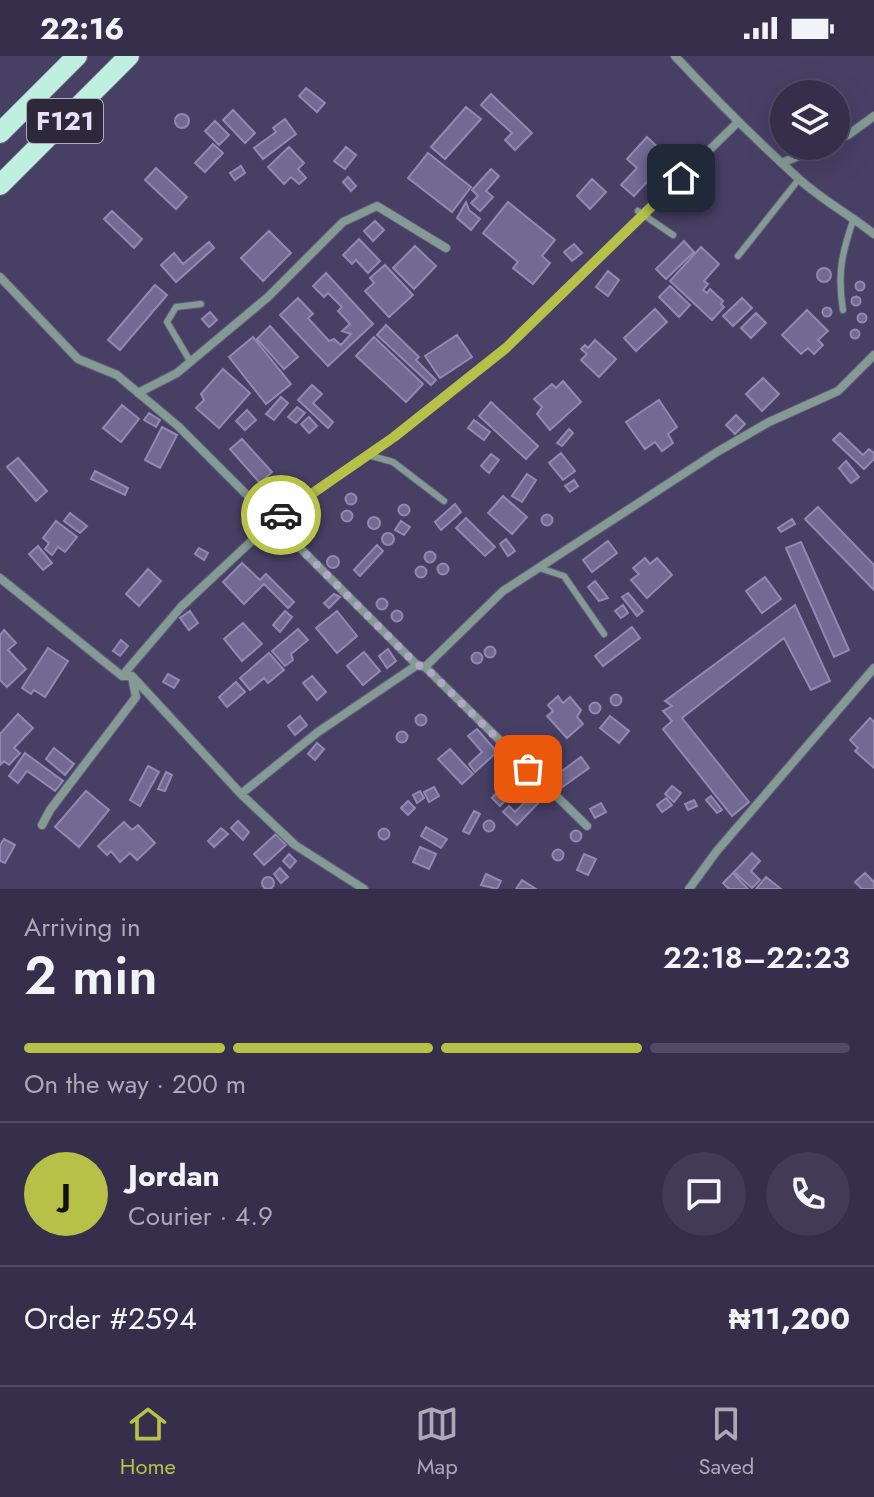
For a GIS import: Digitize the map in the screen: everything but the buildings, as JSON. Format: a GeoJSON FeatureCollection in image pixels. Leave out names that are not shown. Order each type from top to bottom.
{"type":"FeatureCollection","features":[{"type":"Feature","properties":{"kind":"main road","name":"F121"},"geometry":{"type":"LineString","coordinates":[[0,133],[77,56]]}},
{"type":"Feature","properties":{"kind":"main road","name":"F121"},"geometry":{"type":"LineString","coordinates":[[0,185],[129,56]]}},
{"type":"Feature","properties":{"kind":"street"},"geometry":{"type":"LineString","coordinates":[[675,56],[737,123],[784,162],[799,179],[874,234]]}},
{"type":"Feature","properties":{"kind":"street"},"geometry":{"type":"LineString","coordinates":[[850,134],[874,116]]}},
{"type":"Feature","properties":{"kind":"street"},"geometry":{"type":"LineString","coordinates":[[127,676],[181,607],[273,521],[368,455],[506,348],[641,213],[737,123]]}},
{"type":"Feature","properties":{"kind":"street"},"geometry":{"type":"LineString","coordinates":[[784,162],[789,160]]}},
{"type":"Feature","properties":{"kind":"street"},"geometry":{"type":"LineString","coordinates":[[138,393],[177,373],[268,297],[343,222],[377,206],[446,248]]}},
{"type":"Feature","properties":{"kind":"street"},"geometry":{"type":"LineString","coordinates":[[0,277],[78,359],[117,375],[179,427],[587,826]]}},
{"type":"Feature","properties":{"kind":"street"},"geometry":{"type":"LineString","coordinates":[[241,794],[318,732],[421,666],[503,591],[717,452],[769,422],[838,391],[874,355]]}},
{"type":"Feature","properties":{"kind":"street"},"geometry":{"type":"LineString","coordinates":[[0,578],[127,676],[295,845],[364,889]]}},
{"type":"Feature","properties":{"kind":"street"},"geometry":{"type":"LineString","coordinates":[[689,889],[716,852],[874,668]]}},
{"type":"Feature","properties":{"kind":"street"},"geometry":{"type":"LineString","coordinates":[[42,825],[50,810],[136,697],[127,676]]}},
{"type":"Feature","properties":{"kind":"lane"},"geometry":{"type":"LineString","coordinates":[[738,256],[799,179]]}},
{"type":"Feature","properties":{"kind":"lane"},"geometry":{"type":"LineString","coordinates":[[641,213],[673,235]]}},
{"type":"Feature","properties":{"kind":"lane"},"geometry":{"type":"LineString","coordinates":[[843,310],[838,285],[843,250],[854,218]]}},
{"type":"Feature","properties":{"kind":"lane"},"geometry":{"type":"LineString","coordinates":[[190,361],[167,322],[176,307],[201,304]]}},
{"type":"Feature","properties":{"kind":"lane"},"geometry":{"type":"LineString","coordinates":[[368,455],[393,462],[444,501]]}},
{"type":"Feature","properties":{"kind":"lane"},"geometry":{"type":"LineString","coordinates":[[539,568],[564,576],[604,634]]}},
{"type":"Feature","properties":{"kind":"way so far"},"geometry":{"type":"LineString","coordinates":[[281,515],[273,521],[417,665],[425,667],[528,769]]}},
{"type":"Feature","properties":{"kind":"route"},"geometry":{"type":"LineString","coordinates":[[281,515],[394,437],[506,348],[681,178]]}}]}
